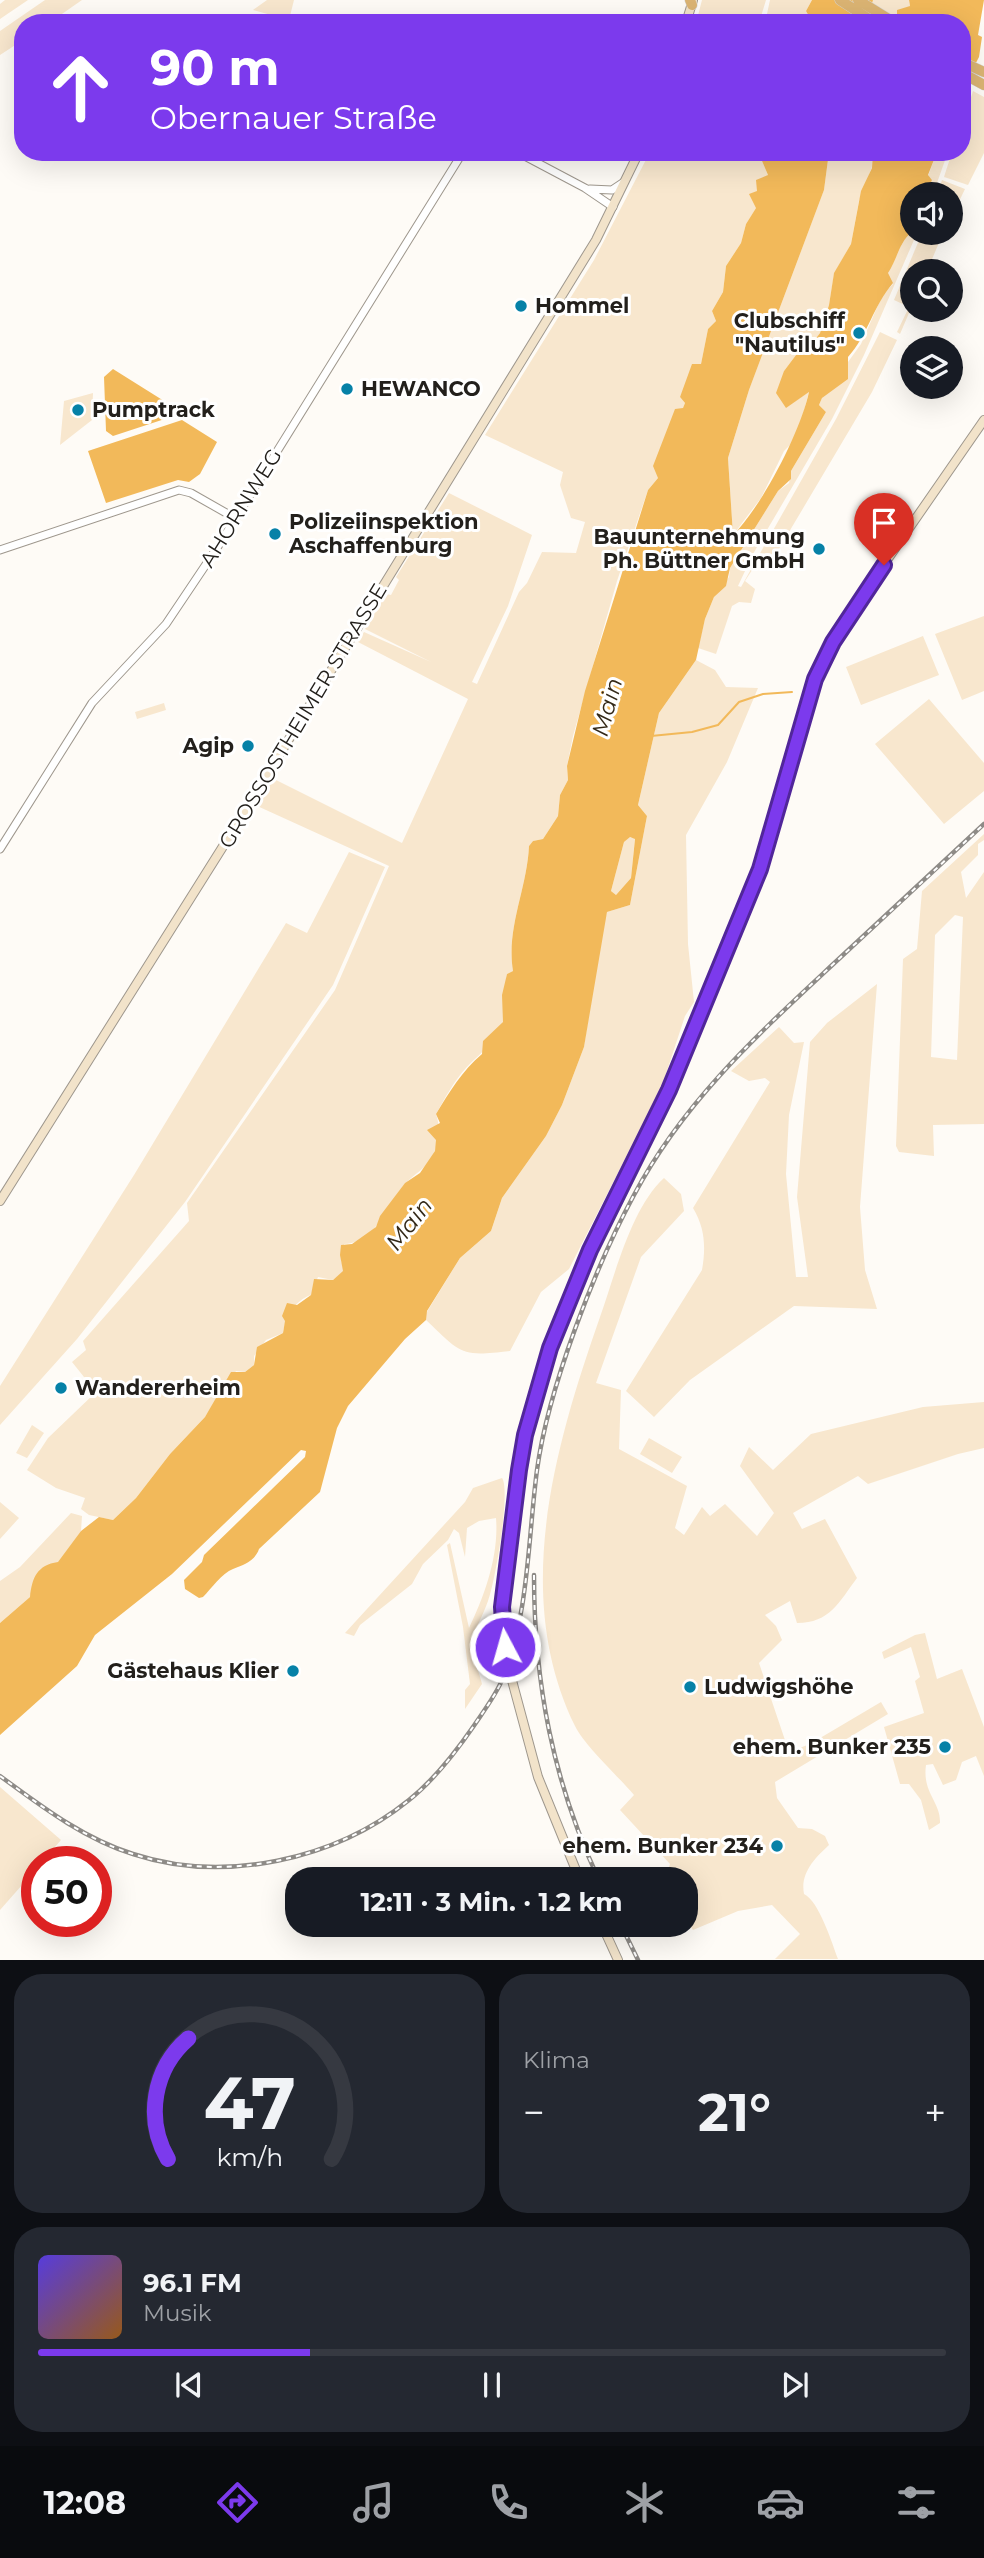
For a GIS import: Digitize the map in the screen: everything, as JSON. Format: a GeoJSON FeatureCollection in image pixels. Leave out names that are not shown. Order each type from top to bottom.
{"type":"FeatureCollection","features":[{"type":"Feature","properties":{"kind":"highway"},"geometry":{"type":"LineString","coordinates":[[840,0],[861,14]]}},
{"type":"Feature","properties":{"kind":"highway"},"geometry":{"type":"LineString","coordinates":[[859,0],[881,14]]}},
{"type":"Feature","properties":{"kind":"main road","name":"GROSSOSTHEIMER STRASSE"},"geometry":{"type":"LineString","coordinates":[[0,1201],[222,848],[613,207],[635,161]]}},
{"type":"Feature","properties":{"kind":"main road"},"geometry":{"type":"LineString","coordinates":[[575,1867],[549,1806],[529,1745],[505,1647],[502,1607],[525,1435],[554,1338],[590,1250],[669,1090],[760,869],[815,679],[833,642],[858,602],[984,419]]}},
{"type":"Feature","properties":{"kind":"main road"},"geometry":{"type":"LineString","coordinates":[[608,1937],[618,1959]]}},
{"type":"Feature","properties":{"kind":"street","name":"AHORNWEG"},"geometry":{"type":"LineString","coordinates":[[0,849],[92,703],[166,624],[457,161]]}},
{"type":"Feature","properties":{"kind":"street"},"geometry":{"type":"LineString","coordinates":[[534,161],[585,188],[613,207]]}},
{"type":"Feature","properties":{"kind":"street"},"geometry":{"type":"LineString","coordinates":[[585,188],[612,190],[627,179]]}},
{"type":"Feature","properties":{"kind":"street"},"geometry":{"type":"LineString","coordinates":[[0,550],[178,490],[191,493],[235,518]]}},
{"type":"Feature","properties":{"kind":"shaded area"},"geometry":{"type":"Polygon","coordinates":[[[5,0],[28,0],[0,19],[0,4],[5,0]]]}},
{"type":"Feature","properties":{"kind":"shaded area"},"geometry":{"type":"Polygon","coordinates":[[[45,0],[82,0],[62,14],[25,14],[45,0]]]}},
{"type":"Feature","properties":{"kind":"shaded area"},"geometry":{"type":"Polygon","coordinates":[[[267,0],[294,0],[290,14],[267,14],[253,10],[267,0]]]}},
{"type":"Feature","properties":{"kind":"shaded area"},"geometry":{"type":"Polygon","coordinates":[[[702,0],[766,0],[762,14],[698,14],[702,0]]]}},
{"type":"Feature","properties":{"kind":"shaded area"},"geometry":{"type":"Polygon","coordinates":[[[770,0],[812,0],[806,11],[808,14],[767,14],[770,0]]]}},
{"type":"Feature","properties":{"kind":"shaded area"},"geometry":{"type":"Polygon","coordinates":[[[873,0],[909,0],[910,6],[901,14],[869,14],[873,0]]]}},
{"type":"Feature","properties":{"kind":"shaded area"},"geometry":{"type":"Polygon","coordinates":[[[14,21],[14,46],[0,55],[0,31],[14,21]]]}},
{"type":"Feature","properties":{"kind":"shaded area"},"geometry":{"type":"Polygon","coordinates":[[[973,91],[984,97],[984,153],[968,185],[944,177],[949,161],[971,161],[973,91]]]}},
{"type":"Feature","properties":{"kind":"shaded area"},"geometry":{"type":"Polygon","coordinates":[[[645,161],[762,161],[768,175],[757,191],[756,208],[746,224],[741,243],[726,266],[723,292],[712,311],[716,321],[708,329],[701,364],[696,366],[680,397],[685,403],[658,478],[648,490],[617,581],[573,736],[567,766],[568,780],[560,795],[558,816],[543,839],[533,841],[529,846],[512,939],[513,971],[507,974],[504,1018],[500,1029],[492,1042],[458,1078],[436,1114],[438,1137],[433,1157],[403,1186],[372,1231],[359,1240],[344,1244],[341,1260],[344,1271],[333,1280],[318,1277],[311,1295],[305,1297],[292,1310],[283,1333],[266,1340],[254,1356],[254,1365],[245,1372],[236,1371],[205,1417],[170,1454],[136,1498],[113,1520],[89,1515],[81,1509],[85,1498],[56,1488],[27,1470],[48,1438],[96,1392],[72,1362],[86,1350],[83,1341],[189,1221],[187,1203],[335,990],[389,866],[255,805],[272,778],[402,843],[468,699],[358,642],[364,632],[431,662],[365,629],[386,594],[391,595],[399,580],[396,577],[449,493],[532,535],[508,606],[472,682],[477,684],[519,592],[527,583],[542,552],[576,553],[585,522],[571,518],[560,485],[563,472],[485,435],[594,260],[645,161]]]}},
{"type":"Feature","properties":{"kind":"shaded area"},"geometry":{"type":"Polygon","coordinates":[[[828,161],[872,161],[859,201],[851,244],[834,274],[829,305],[820,333],[808,350],[799,351],[784,371],[792,403],[809,392],[799,429],[792,443],[784,451],[761,498],[733,535],[728,458],[749,390],[824,190],[828,161]]]}},
{"type":"Feature","properties":{"kind":"shaded area"},"geometry":{"type":"Polygon","coordinates":[[[934,161],[945,161],[937,182],[931,182],[928,176],[934,161]]]}},
{"type":"Feature","properties":{"kind":"shaded area"},"geometry":{"type":"Polygon","coordinates":[[[902,245],[912,245],[906,259],[900,259],[900,272],[864,355],[832,419],[753,554],[738,586],[741,587],[836,419],[880,332],[897,340],[872,392],[773,559],[763,553],[745,581],[755,589],[751,603],[739,602],[732,606],[716,654],[698,648],[714,597],[729,577],[730,568],[778,491],[789,483],[791,471],[826,412],[819,405],[822,398],[861,344],[882,296],[893,284],[887,273],[902,245]]]}},
{"type":"Feature","properties":{"kind":"shaded area"},"geometry":{"type":"Polygon","coordinates":[[[917,245],[938,245],[932,259],[911,259],[917,245]]]}},
{"type":"Feature","properties":{"kind":"shaded area"},"geometry":{"type":"Polygon","coordinates":[[[900,286],[900,303],[894,300],[900,286]]]}},
{"type":"Feature","properties":{"kind":"shaded area"},"geometry":{"type":"Polygon","coordinates":[[[902,322],[905,322],[900,334],[897,332],[902,322]]]}},
{"type":"Feature","properties":{"kind":"shaded area","name":"Pumptrack"},"geometry":{"type":"Polygon","coordinates":[[[93,393],[92,420],[60,445],[64,401],[93,393]]]}},
{"type":"Feature","properties":{"kind":"shaded area"},"geometry":{"type":"Polygon","coordinates":[[[984,616],[984,691],[962,700],[935,634],[984,616]]]}},
{"type":"Feature","properties":{"kind":"shaded area"},"geometry":{"type":"Polygon","coordinates":[[[923,636],[939,675],[861,705],[846,667],[923,636]]]}},
{"type":"Feature","properties":{"kind":"shaded area"},"geometry":{"type":"Polygon","coordinates":[[[696,660],[715,670],[726,687],[758,688],[727,762],[686,835],[688,944],[694,1002],[685,1016],[662,1086],[569,1269],[541,1292],[510,1351],[471,1353],[455,1346],[426,1320],[425,1315],[460,1258],[491,1231],[502,1198],[546,1136],[562,1105],[584,1047],[601,934],[607,912],[630,905],[647,816],[638,805],[659,713],[696,660]]]}},
{"type":"Feature","properties":{"kind":"shaded area"},"geometry":{"type":"Polygon","coordinates":[[[929,699],[984,763],[984,791],[944,824],[875,744],[929,699]]]}},
{"type":"Feature","properties":{"kind":"shaded area"},"geometry":{"type":"Polygon","coordinates":[[[164,703],[166,710],[137,719],[135,712],[164,703]]]}},
{"type":"Feature","properties":{"kind":"shaded area"},"geometry":{"type":"Polygon","coordinates":[[[984,834],[984,840],[978,844],[978,855],[961,872],[966,898],[984,872],[984,1124],[933,1125],[934,1156],[899,1152],[896,1146],[903,959],[917,949],[922,891],[984,834]],[[955,915],[935,935],[931,1057],[957,1060],[963,917],[955,915]]]}},
{"type":"Feature","properties":{"kind":"shaded area"},"geometry":{"type":"Polygon","coordinates":[[[629,837],[635,838],[631,878],[616,895],[611,891],[624,842],[629,837]]]}},
{"type":"Feature","properties":{"kind":"shaded area"},"geometry":{"type":"Polygon","coordinates":[[[349,852],[385,867],[333,985],[185,1202],[77,1339],[0,1425],[0,1386],[134,1175],[286,923],[307,933],[349,852]]]}},
{"type":"Feature","properties":{"kind":"shaded area"},"geometry":{"type":"Polygon","coordinates":[[[877,984],[860,1207],[865,1270],[877,1309],[794,1306],[690,1380],[654,1417],[626,1391],[702,1270],[704,1238],[693,1208],[770,1082],[765,1078],[749,1081],[731,1071],[779,1027],[794,1043],[804,1042],[789,1115],[786,1174],[796,1277],[808,1277],[797,1197],[810,1042],[827,1023],[877,984]]]}},
{"type":"Feature","properties":{"kind":"shaded area"},"geometry":{"type":"Polygon","coordinates":[[[664,1178],[681,1194],[684,1211],[641,1257],[596,1383],[621,1390],[619,1449],[687,1486],[675,1528],[684,1535],[702,1507],[710,1516],[725,1504],[757,1536],[774,1513],[740,1466],[749,1447],[773,1470],[811,1434],[923,1407],[984,1402],[984,1448],[868,1484],[858,1476],[793,1513],[802,1529],[825,1519],[857,1578],[833,1610],[818,1619],[797,1623],[790,1601],[765,1615],[776,1626],[782,1640],[759,1663],[789,1752],[810,1744],[881,1702],[888,1714],[775,1782],[777,1798],[798,1828],[812,1829],[825,1836],[829,1845],[810,1866],[803,1886],[804,1894],[820,1913],[838,1959],[775,1959],[800,1934],[772,1905],[738,1911],[698,1928],[698,1867],[669,1867],[670,1864],[620,1810],[634,1795],[580,1734],[556,1676],[546,1625],[543,1573],[555,1469],[583,1366],[625,1243],[652,1191],[664,1178]]]}},
{"type":"Feature","properties":{"kind":"shaded area"},"geometry":{"type":"Polygon","coordinates":[[[32,1425],[44,1433],[27,1458],[16,1453],[32,1425]]]}},
{"type":"Feature","properties":{"kind":"shaded area"},"geometry":{"type":"Polygon","coordinates":[[[649,1438],[682,1457],[672,1473],[640,1454],[649,1438]]]}},
{"type":"Feature","properties":{"kind":"shaded area"},"geometry":{"type":"Polygon","coordinates":[[[502,1478],[505,1500],[498,1557],[491,1591],[473,1641],[482,1684],[465,1709],[465,1690],[470,1684],[463,1627],[447,1545],[450,1543],[469,1628],[490,1574],[496,1518],[479,1521],[467,1528],[465,1557],[459,1533],[454,1529],[448,1540],[423,1564],[412,1584],[360,1625],[354,1636],[345,1633],[465,1502],[473,1488],[502,1478]]]}},
{"type":"Feature","properties":{"kind":"shaded area"},"geometry":{"type":"Polygon","coordinates":[[[0,1502],[19,1518],[0,1539],[0,1502]]]}},
{"type":"Feature","properties":{"kind":"shaded area"},"geometry":{"type":"Polygon","coordinates":[[[71,1513],[82,1516],[81,1531],[30,1597],[0,1623],[0,1581],[20,1567],[71,1513]]]}},
{"type":"Feature","properties":{"kind":"shaded area"},"geometry":{"type":"Polygon","coordinates":[[[925,1633],[937,1679],[962,1669],[984,1727],[984,1776],[976,1756],[962,1762],[956,1780],[943,1785],[933,1764],[926,1765],[927,1783],[940,1816],[940,1823],[929,1830],[921,1800],[909,1784],[900,1784],[884,1727],[924,1713],[915,1681],[920,1677],[911,1647],[884,1659],[882,1652],[915,1635],[925,1633]]]}},
{"type":"Feature","properties":{"kind":"shaded area"},"geometry":{"type":"Polygon","coordinates":[[[0,1787],[61,1840],[56,1846],[21,1846],[21,1886],[0,1910],[0,1787]]]}},
{"type":"Feature","properties":{"kind":"water"},"geometry":{"type":"Polygon","coordinates":[[[812,0],[873,0],[869,14],[808,14],[806,11],[812,0]]]}},
{"type":"Feature","properties":{"kind":"water"},"geometry":{"type":"Polygon","coordinates":[[[909,0],[984,0],[978,35],[982,37],[979,57],[971,72],[971,14],[897,14],[897,10],[910,6],[909,0]]]}},
{"type":"Feature","properties":{"kind":"water","name":"Main"},"geometry":{"type":"Polygon","coordinates":[[[762,161],[828,161],[824,190],[749,390],[728,458],[733,535],[767,488],[797,428],[809,392],[786,408],[776,393],[784,371],[799,351],[808,349],[820,333],[829,305],[834,273],[851,244],[861,191],[872,161],[933,161],[928,175],[931,182],[900,182],[902,245],[888,273],[893,283],[848,357],[848,379],[822,398],[819,405],[826,412],[791,471],[791,479],[778,491],[730,568],[726,586],[714,597],[705,619],[696,660],[659,713],[638,805],[647,816],[630,905],[607,912],[584,1047],[562,1105],[546,1136],[502,1198],[491,1231],[460,1258],[427,1311],[426,1320],[405,1339],[348,1406],[337,1428],[320,1492],[259,1549],[252,1560],[225,1574],[203,1597],[199,1598],[185,1589],[184,1580],[202,1562],[204,1555],[305,1457],[306,1451],[301,1450],[172,1574],[95,1635],[77,1666],[0,1735],[0,1623],[30,1597],[32,1584],[40,1569],[58,1562],[81,1531],[99,1517],[113,1520],[136,1498],[170,1454],[205,1417],[231,1372],[245,1372],[254,1365],[257,1347],[283,1333],[285,1321],[282,1316],[287,1303],[297,1305],[311,1295],[314,1279],[333,1280],[343,1271],[341,1245],[352,1244],[376,1227],[380,1216],[405,1183],[420,1173],[435,1151],[436,1140],[427,1130],[440,1123],[436,1114],[446,1097],[462,1074],[482,1054],[483,1041],[503,1022],[502,995],[507,974],[513,971],[512,939],[529,846],[533,841],[543,839],[558,816],[560,795],[568,780],[567,766],[585,691],[648,490],[658,478],[653,466],[675,409],[683,408],[685,403],[680,397],[692,364],[701,364],[708,329],[716,321],[712,311],[723,292],[726,266],[741,243],[746,224],[756,208],[749,194],[757,191],[756,180],[768,175],[762,161]],[[630,837],[624,842],[611,891],[616,895],[631,878],[635,839],[630,837]]]}},
{"type":"Feature","properties":{"kind":"water"},"geometry":{"type":"Polygon","coordinates":[[[113,369],[180,411],[180,414],[113,436],[106,431],[104,377],[113,369]]]}},
{"type":"Feature","properties":{"kind":"water"},"geometry":{"type":"Polygon","coordinates":[[[182,420],[217,442],[200,474],[189,482],[178,480],[106,503],[88,451],[182,420]]]}},
{"type":"Feature","properties":{"kind":"waterway"},"geometry":{"type":"LineString","coordinates":[[651,736],[692,732],[718,725],[739,702],[763,694],[792,692]]}},
{"type":"Feature","properties":{"kind":"railway"},"geometry":{"type":"LineString","coordinates":[[0,1776],[64,1821],[97,1840],[133,1854],[168,1863],[204,1867],[277,1861],[313,1851],[380,1821],[427,1784],[466,1737],[503,1678],[512,1653],[523,1602],[537,1470],[551,1403],[589,1292],[619,1224],[653,1162],[697,1101],[747,1046],[984,824]]}},
{"type":"Feature","properties":{"kind":"railway"},"geometry":{"type":"LineString","coordinates":[[534,1575],[538,1654],[549,1731],[569,1806],[593,1867]]}},
{"type":"Feature","properties":{"kind":"railway"},"geometry":{"type":"LineString","coordinates":[[627,1937],[638,1960]]}},
{"type":"Feature","properties":{"kind":"place","name":"Hommel"},"geometry":{"type":"Point","coordinates":[521,306]}},
{"type":"Feature","properties":{"kind":"place","name":"Clubschiff \"Nautilus\""},"geometry":{"type":"Point","coordinates":[859,333]}},
{"type":"Feature","properties":{"kind":"place","name":"HEWANCO"},"geometry":{"type":"Point","coordinates":[347,389]}},
{"type":"Feature","properties":{"kind":"place","name":"Pumptrack"},"geometry":{"type":"Point","coordinates":[78,410]}},
{"type":"Feature","properties":{"kind":"place","name":"Polizeiinspektion Aschaffenburg"},"geometry":{"type":"Point","coordinates":[275,534]}},
{"type":"Feature","properties":{"kind":"place","name":"Bauunternehmung Ph. Büttner GmbH"},"geometry":{"type":"Point","coordinates":[819,549]}},
{"type":"Feature","properties":{"kind":"place","name":"Agip"},"geometry":{"type":"Point","coordinates":[248,746]}},
{"type":"Feature","properties":{"kind":"place","name":"Wandererheim"},"geometry":{"type":"Point","coordinates":[61,1388]}},
{"type":"Feature","properties":{"kind":"place","name":"Gästehaus Klier"},"geometry":{"type":"Point","coordinates":[293,1671]}},
{"type":"Feature","properties":{"kind":"place","name":"Ludwigshöhe"},"geometry":{"type":"Point","coordinates":[690,1687]}},
{"type":"Feature","properties":{"kind":"place","name":"ehem. Bunker 235"},"geometry":{"type":"Point","coordinates":[945,1747]}},
{"type":"Feature","properties":{"kind":"place","name":"ehem. Bunker 234"},"geometry":{"type":"Point","coordinates":[777,1846]}},
{"type":"Feature","properties":{"kind":"route"},"geometry":{"type":"LineString","coordinates":[[505,1647],[502,1626],[504,1578],[519,1470],[525,1435],[550,1348],[590,1250],[669,1090],[760,869],[806,706],[823,660],[884,565]]}}]}
